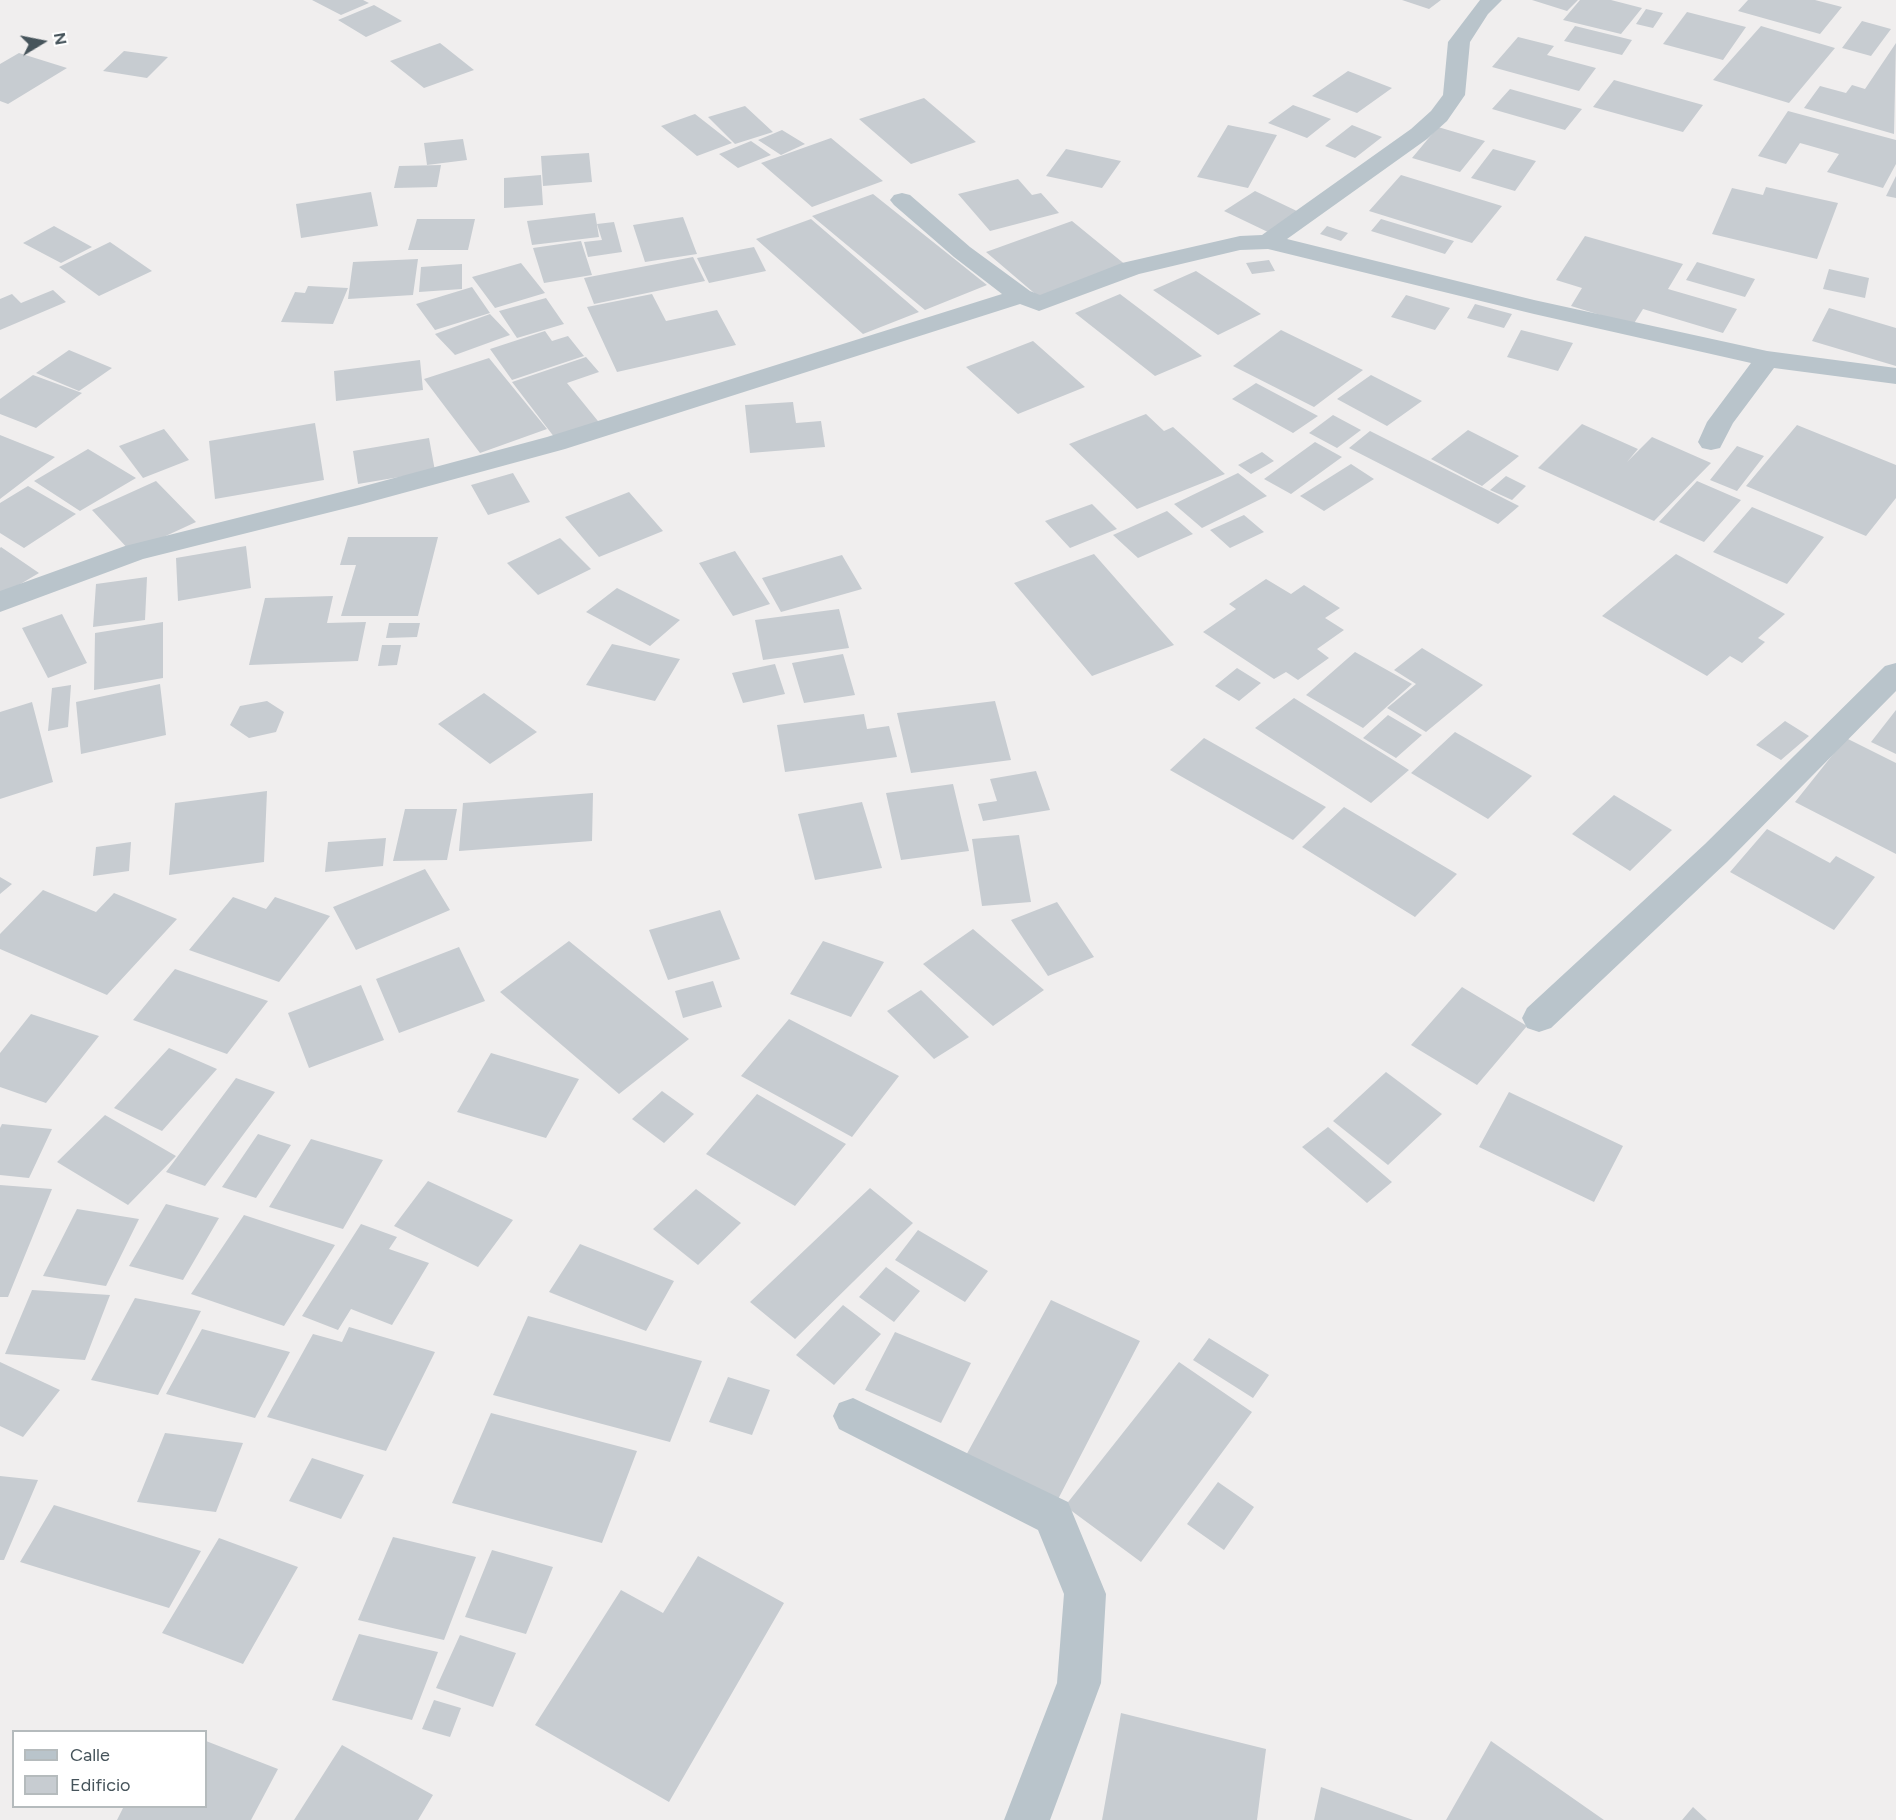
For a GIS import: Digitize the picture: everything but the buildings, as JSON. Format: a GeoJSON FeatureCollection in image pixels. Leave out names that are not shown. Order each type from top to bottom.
{"type":"FeatureCollection","features":[{"type":"Feature","properties":{"kind":"street"},"geometry":{"type":"LineString","coordinates":[[1268,242],[1419,134],[1439,116],[1454,95],[1459,42],[1480,10],[1492,0]]}},
{"type":"Feature","properties":{"kind":"street"},"geometry":{"type":"LineString","coordinates":[[902,200],[962,252],[1021,296],[1039,304],[1131,268],[1240,243],[1268,242],[1534,308],[1767,358],[1896,376]]}},
{"type":"Feature","properties":{"kind":"street"},"geometry":{"type":"LineString","coordinates":[[0,602],[135,552],[556,443],[1021,296]]}},
{"type":"Feature","properties":{"kind":"street"},"geometry":{"type":"LineString","coordinates":[[1711,442],[1720,422],[1767,358]]}},
{"type":"Feature","properties":{"kind":"street"},"geometry":{"type":"LineString","coordinates":[[1539,1018],[1716,854],[1896,673]]}},
{"type":"Feature","properties":{"kind":"street"},"geometry":{"type":"LineString","coordinates":[[853,1416],[1053,1516],[1085,1593],[1079,1683],[1027,1820]]}}]}
